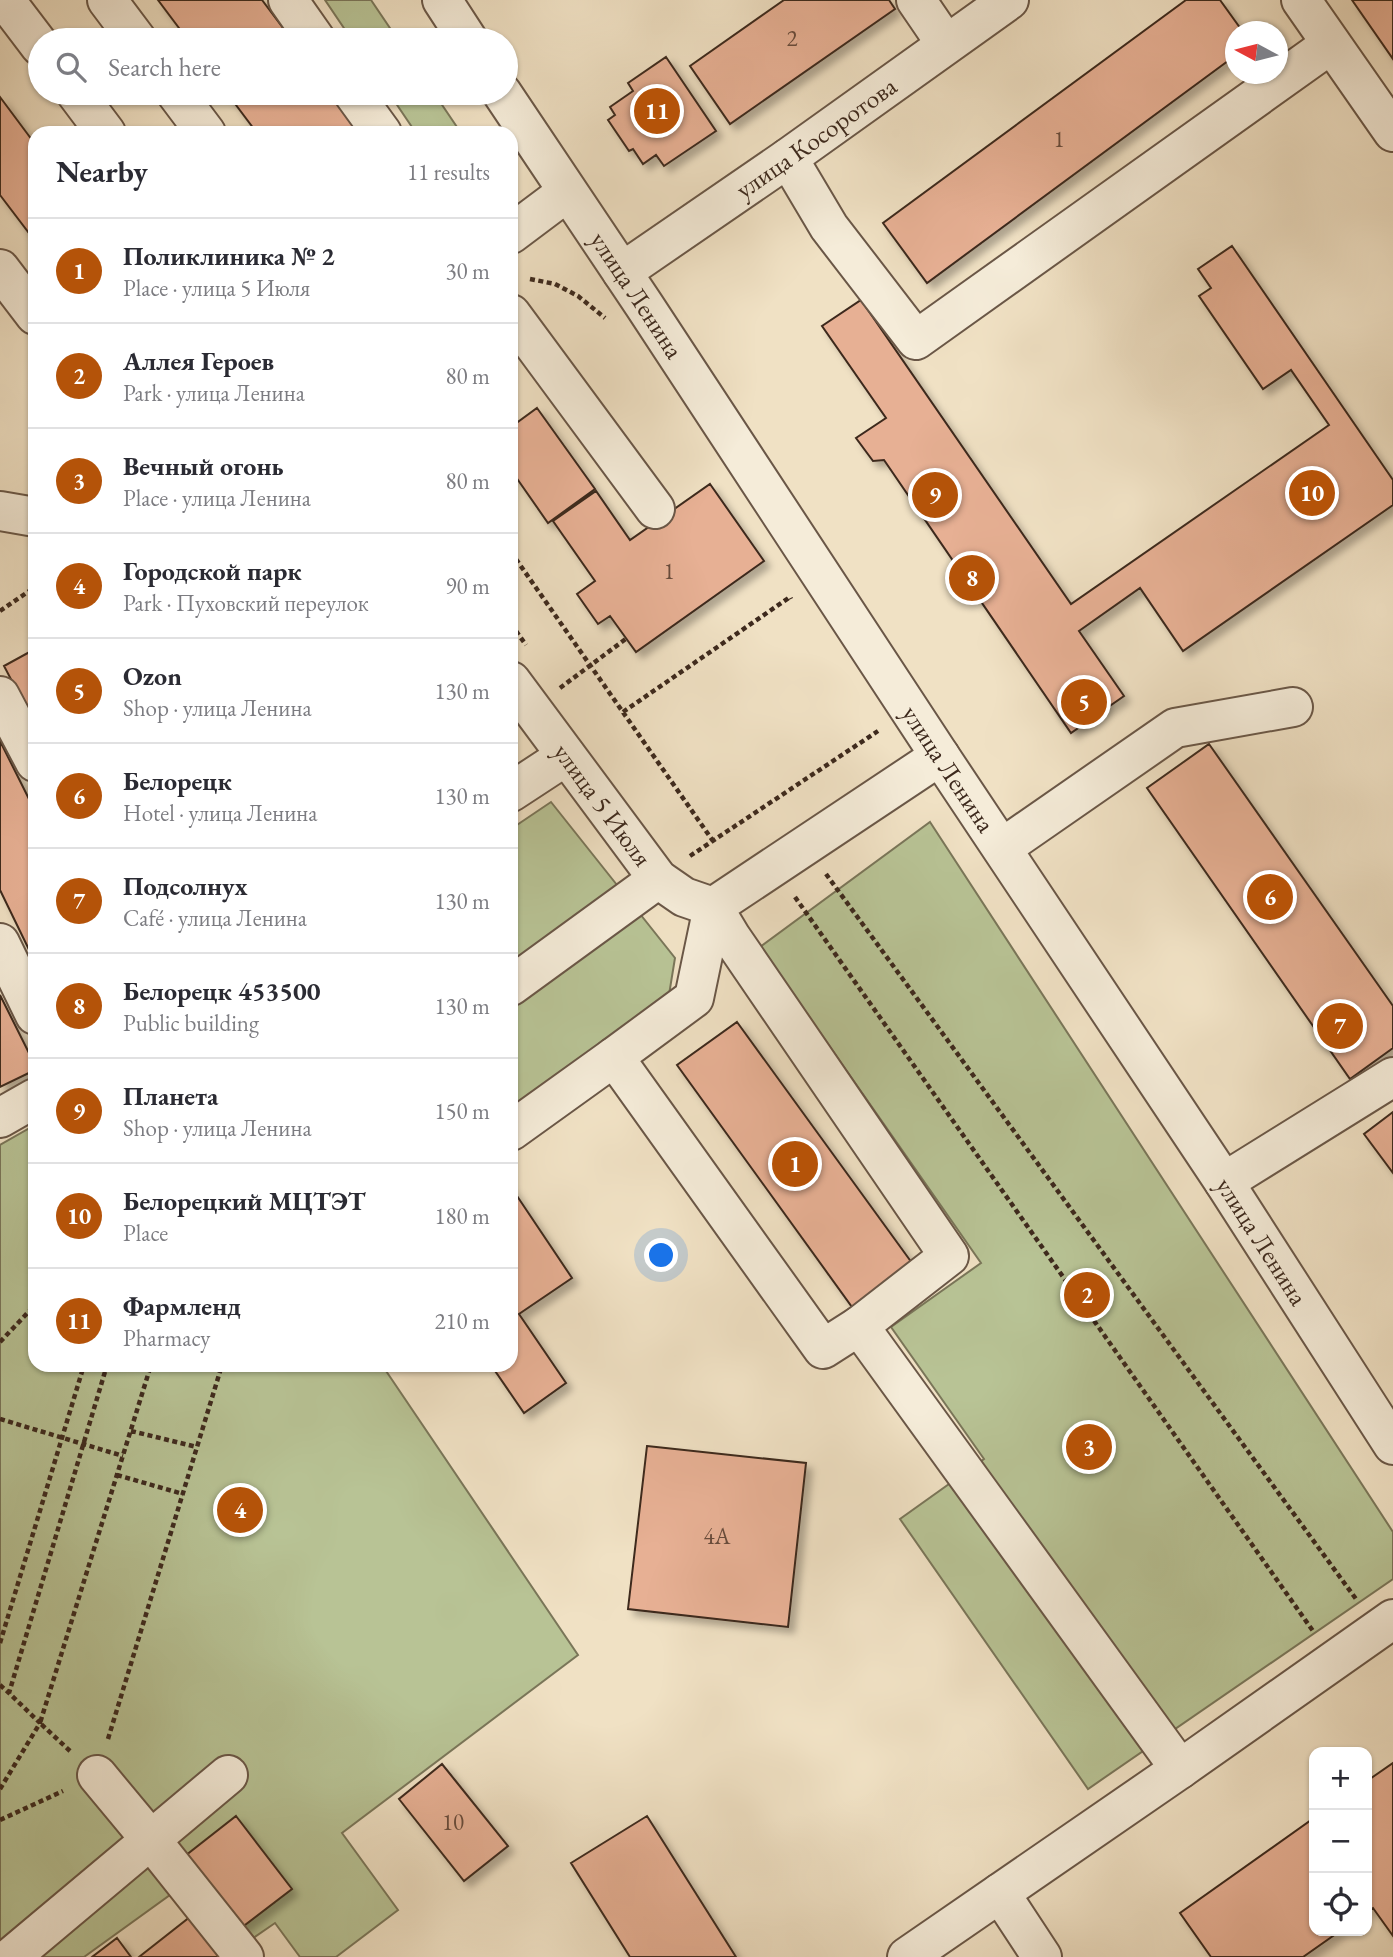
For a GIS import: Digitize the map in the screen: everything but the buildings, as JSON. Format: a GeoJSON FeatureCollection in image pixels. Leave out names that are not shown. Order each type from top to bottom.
{"type":"FeatureCollection","features":[{"type":"Feature","properties":{"kind":"street"},"geometry":{"type":"LineString","coordinates":[[5,0],[28,30]]}},
{"type":"Feature","properties":{"kind":"street"},"geometry":{"type":"LineString","coordinates":[[107,0],[128,28]]}},
{"type":"Feature","properties":{"kind":"street"},"geometry":{"type":"LineString","coordinates":[[288,0],[308,28]]}},
{"type":"Feature","properties":{"kind":"street"},"geometry":{"type":"LineString","coordinates":[[442,0],[460,28]]}},
{"type":"Feature","properties":{"kind":"street"},"geometry":{"type":"LineString","coordinates":[[916,0],[946,44]]}},
{"type":"Feature","properties":{"kind":"street","name":"улица Косоротова"},"geometry":{"type":"LineString","coordinates":[[622,272],[788,159],[1009,0]]}},
{"type":"Feature","properties":{"kind":"street"},"geometry":{"type":"LineString","coordinates":[[1301,0],[1393,132]]}},
{"type":"Feature","properties":{"kind":"street"},"geometry":{"type":"LineString","coordinates":[[788,159],[830,227],[916,340],[1331,44]]}},
{"type":"Feature","properties":{"kind":"street"},"geometry":{"type":"LineString","coordinates":[[84,105],[101,126]]}},
{"type":"Feature","properties":{"kind":"street"},"geometry":{"type":"LineString","coordinates":[[185,105],[201,126]]}},
{"type":"Feature","properties":{"kind":"street"},"geometry":{"type":"LineString","coordinates":[[362,105],[377,126]]}},
{"type":"Feature","properties":{"kind":"street","name":"улица Ленина"},"geometry":{"type":"LineString","coordinates":[[510,105],[1224,1182],[1393,1446]]}},
{"type":"Feature","properties":{"kind":"street"},"geometry":{"type":"LineString","coordinates":[[518,229],[567,192]]}},
{"type":"Feature","properties":{"kind":"street"},"geometry":{"type":"LineString","coordinates":[[0,269],[28,306]]}},
{"type":"Feature","properties":{"kind":"street"},"geometry":{"type":"LineString","coordinates":[[518,323],[655,509]]}},
{"type":"Feature","properties":{"kind":"street"},"geometry":{"type":"LineString","coordinates":[[0,511],[28,516]]}},
{"type":"Feature","properties":{"kind":"street","name":"улица 5 Июля"},"geometry":{"type":"LineString","coordinates":[[521,695],[658,879],[684,897],[713,907]]}},
{"type":"Feature","properties":{"kind":"street"},"geometry":{"type":"LineString","coordinates":[[0,696],[28,749]]}},
{"type":"Feature","properties":{"kind":"street"},"geometry":{"type":"LineString","coordinates":[[1002,848],[1175,728],[1293,707]]}},
{"type":"Feature","properties":{"kind":"street"},"geometry":{"type":"LineString","coordinates":[[518,787],[566,756]]}},
{"type":"Feature","properties":{"kind":"street"},"geometry":{"type":"LineString","coordinates":[[518,1126],[694,998],[713,907],[940,756]]}},
{"type":"Feature","properties":{"kind":"street"},"geometry":{"type":"LineString","coordinates":[[518,981],[658,879]]}},
{"type":"Feature","properties":{"kind":"street"},"geometry":{"type":"LineString","coordinates":[[614,1057],[823,1349],[859,1326],[949,1256],[713,907]]}},
{"type":"Feature","properties":{"kind":"street"},"geometry":{"type":"LineString","coordinates":[[0,943],[28,1001]]}},
{"type":"Feature","properties":{"kind":"street"},"geometry":{"type":"LineString","coordinates":[[1224,1182],[1393,1077]]}},
{"type":"Feature","properties":{"kind":"street"},"geometry":{"type":"LineString","coordinates":[[0,1118],[28,1102]]}},
{"type":"Feature","properties":{"kind":"street"},"geometry":{"type":"LineString","coordinates":[[859,1326],[1180,1769]]}},
{"type":"Feature","properties":{"kind":"street"},"geometry":{"type":"LineString","coordinates":[[907,1957],[1386,1624]]}},
{"type":"Feature","properties":{"kind":"street"},"geometry":{"type":"LineString","coordinates":[[97,1775],[244,1957]]}},
{"type":"Feature","properties":{"kind":"street"},"geometry":{"type":"LineString","coordinates":[[11,1957],[228,1775]]}},
{"type":"Feature","properties":{"kind":"street"},"geometry":{"type":"LineString","coordinates":[[1000,1893],[1042,1957]]}},
{"type":"Feature","properties":{"kind":"path"},"geometry":{"type":"LineString","coordinates":[[520,278],[555,284],[578,296],[614,325]]}},
{"type":"Feature","properties":{"kind":"path"},"geometry":{"type":"LineString","coordinates":[[518,562],[713,841]]}},
{"type":"Feature","properties":{"kind":"path"},"geometry":{"type":"LineString","coordinates":[[0,611],[28,592]]}},
{"type":"Feature","properties":{"kind":"path"},"geometry":{"type":"LineString","coordinates":[[623,712],[790,597],[797,608]]}},
{"type":"Feature","properties":{"kind":"path"},"geometry":{"type":"LineString","coordinates":[[521,695],[590,665],[627,639]]}},
{"type":"Feature","properties":{"kind":"path"},"geometry":{"type":"LineString","coordinates":[[658,879],[909,709]]}},
{"type":"Feature","properties":{"kind":"path"},"geometry":{"type":"LineString","coordinates":[[871,720],[878,731]]}},
{"type":"Feature","properties":{"kind":"path"},"geometry":{"type":"LineString","coordinates":[[805,845],[1386,1624]]}},
{"type":"Feature","properties":{"kind":"path"},"geometry":{"type":"LineString","coordinates":[[774,867],[1333,1661]]}},
{"type":"Feature","properties":{"kind":"path"},"geometry":{"type":"LineString","coordinates":[[0,1342],[28,1312]]}},
{"type":"Feature","properties":{"kind":"path"},"geometry":{"type":"LineString","coordinates":[[0,1643],[82,1372]]}},
{"type":"Feature","properties":{"kind":"path"},"geometry":{"type":"LineString","coordinates":[[9,1693],[105,1372]]}},
{"type":"Feature","properties":{"kind":"path"},"geometry":{"type":"LineString","coordinates":[[0,1789],[40,1723],[149,1372]]}},
{"type":"Feature","properties":{"kind":"path"},"geometry":{"type":"LineString","coordinates":[[0,1820],[97,1775],[220,1372]]}},
{"type":"Feature","properties":{"kind":"path"},"geometry":{"type":"LineString","coordinates":[[0,1419],[123,1456]]}},
{"type":"Feature","properties":{"kind":"path"},"geometry":{"type":"LineString","coordinates":[[131,1431],[197,1447]]}},
{"type":"Feature","properties":{"kind":"path"},"geometry":{"type":"LineString","coordinates":[[117,1475],[183,1494]]}},
{"type":"Feature","properties":{"kind":"path"},"geometry":{"type":"LineString","coordinates":[[0,1685],[97,1775]]}},
{"type":"Feature","properties":{"kind":"green space"},"geometry":{"type":"Polygon","coordinates":[[[325,0],[371,0],[390,28],[344,28],[325,0]]]}},
{"type":"Feature","properties":{"kind":"green space"},"geometry":{"type":"Polygon","coordinates":[[[397,105],[442,105],[456,126],[411,126],[397,105]]]}},
{"type":"Feature","properties":{"kind":"green space"},"geometry":{"type":"Polygon","coordinates":[[[551,802],[675,958],[667,1007],[518,1114],[518,824],[551,802]]]}},
{"type":"Feature","properties":{"kind":"green space"},"geometry":{"type":"Polygon","coordinates":[[[930,822],[1393,1532],[1393,1579],[1088,1789],[900,1519],[984,1459],[891,1327],[981,1263],[760,947],[930,822]]]}},
{"type":"Feature","properties":{"kind":"green space"},"geometry":{"type":"Polygon","coordinates":[[[28,1129],[28,1372],[387,1372],[578,1655],[342,1833],[398,1910],[336,1957],[300,1957],[275,1923],[246,1943],[195,1877],[84,1957],[0,1957],[0,1145],[28,1129]]]}},
{"type":"Feature","properties":{"kind":"place","name":"Фармленд"},"geometry":{"type":"Point","coordinates":[657,111]}},
{"type":"Feature","properties":{"kind":"place","name":"Белорецкий МЦТЭТ"},"geometry":{"type":"Point","coordinates":[1312,493]}},
{"type":"Feature","properties":{"kind":"place","name":"Планета"},"geometry":{"type":"Point","coordinates":[935,495]}},
{"type":"Feature","properties":{"kind":"place","name":"Белорецк 453500"},"geometry":{"type":"Point","coordinates":[972,578]}},
{"type":"Feature","properties":{"kind":"place","name":"Ozon"},"geometry":{"type":"Point","coordinates":[1084,702]}},
{"type":"Feature","properties":{"kind":"place","name":"Белорецк"},"geometry":{"type":"Point","coordinates":[1270,897]}},
{"type":"Feature","properties":{"kind":"place","name":"Подсолнух"},"geometry":{"type":"Point","coordinates":[1340,1026]}},
{"type":"Feature","properties":{"kind":"place","name":"Поликлиника № 2"},"geometry":{"type":"Point","coordinates":[795,1164]}},
{"type":"Feature","properties":{"kind":"place","name":"Аллея Героев"},"geometry":{"type":"Point","coordinates":[1087,1295]}},
{"type":"Feature","properties":{"kind":"place","name":"Вечный огонь"},"geometry":{"type":"Point","coordinates":[1089,1447]}},
{"type":"Feature","properties":{"kind":"place","name":"Городской парк"},"geometry":{"type":"Point","coordinates":[240,1510]}}]}
